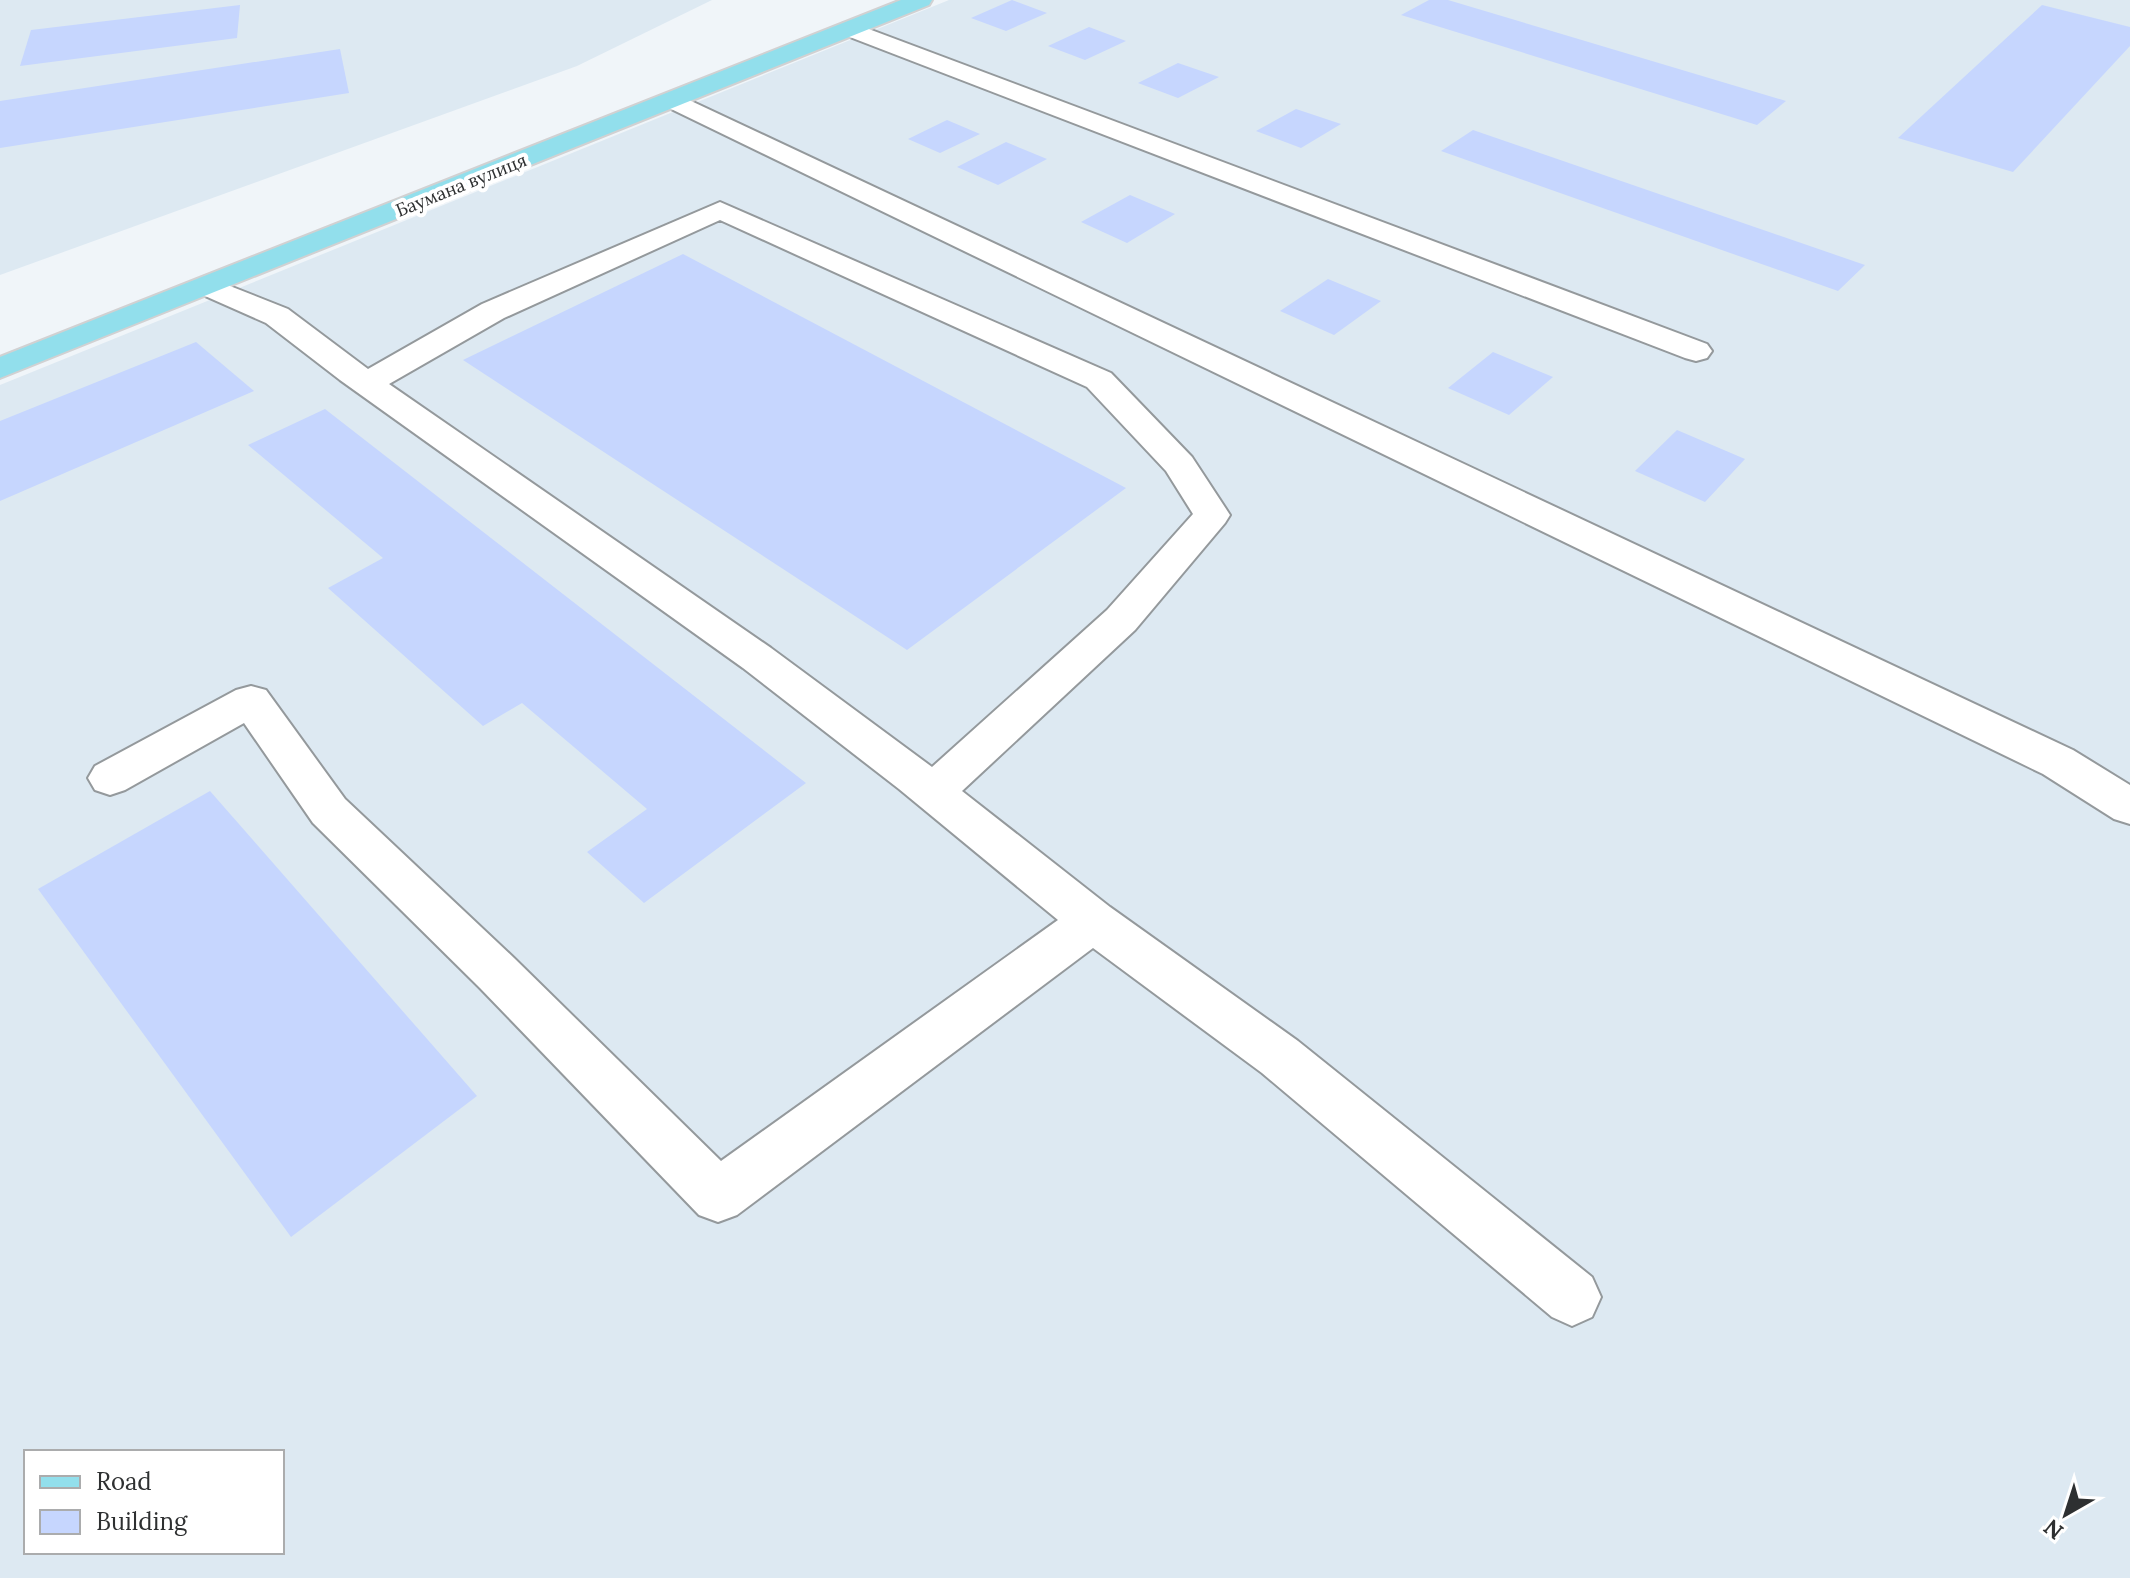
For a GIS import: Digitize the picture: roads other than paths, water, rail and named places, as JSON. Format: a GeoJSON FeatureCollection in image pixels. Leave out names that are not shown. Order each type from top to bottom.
{"type":"FeatureCollection","features":[{"type":"Feature","properties":{"kind":"main road","name":"Баумана вулиця"},"geometry":{"type":"LineString","coordinates":[[0,368],[921,0]]}},
{"type":"Feature","properties":{"kind":"lane"},"geometry":{"type":"LineString","coordinates":[[850,29],[1696,351]]}},
{"type":"Feature","properties":{"kind":"lane"},"geometry":{"type":"LineString","coordinates":[[674,101],[2043,755],[2130,807]]}},
{"type":"Feature","properties":{"kind":"lane"},"geometry":{"type":"LineString","coordinates":[[367,383],[493,311],[720,210],[1099,380],[1180,465],[1212,515],[1121,620],[933,792]]}},
{"type":"Feature","properties":{"kind":"lane"},"geometry":{"type":"LineString","coordinates":[[207,286],[277,316],[757,658],[933,792],[1093,921],[1280,1057],[1572,1297]]}},
{"type":"Feature","properties":{"kind":"lane"},"geometry":{"type":"LineString","coordinates":[[110,778],[251,701],[329,811],[497,973],[718,1196],[1093,921]]}}]}
